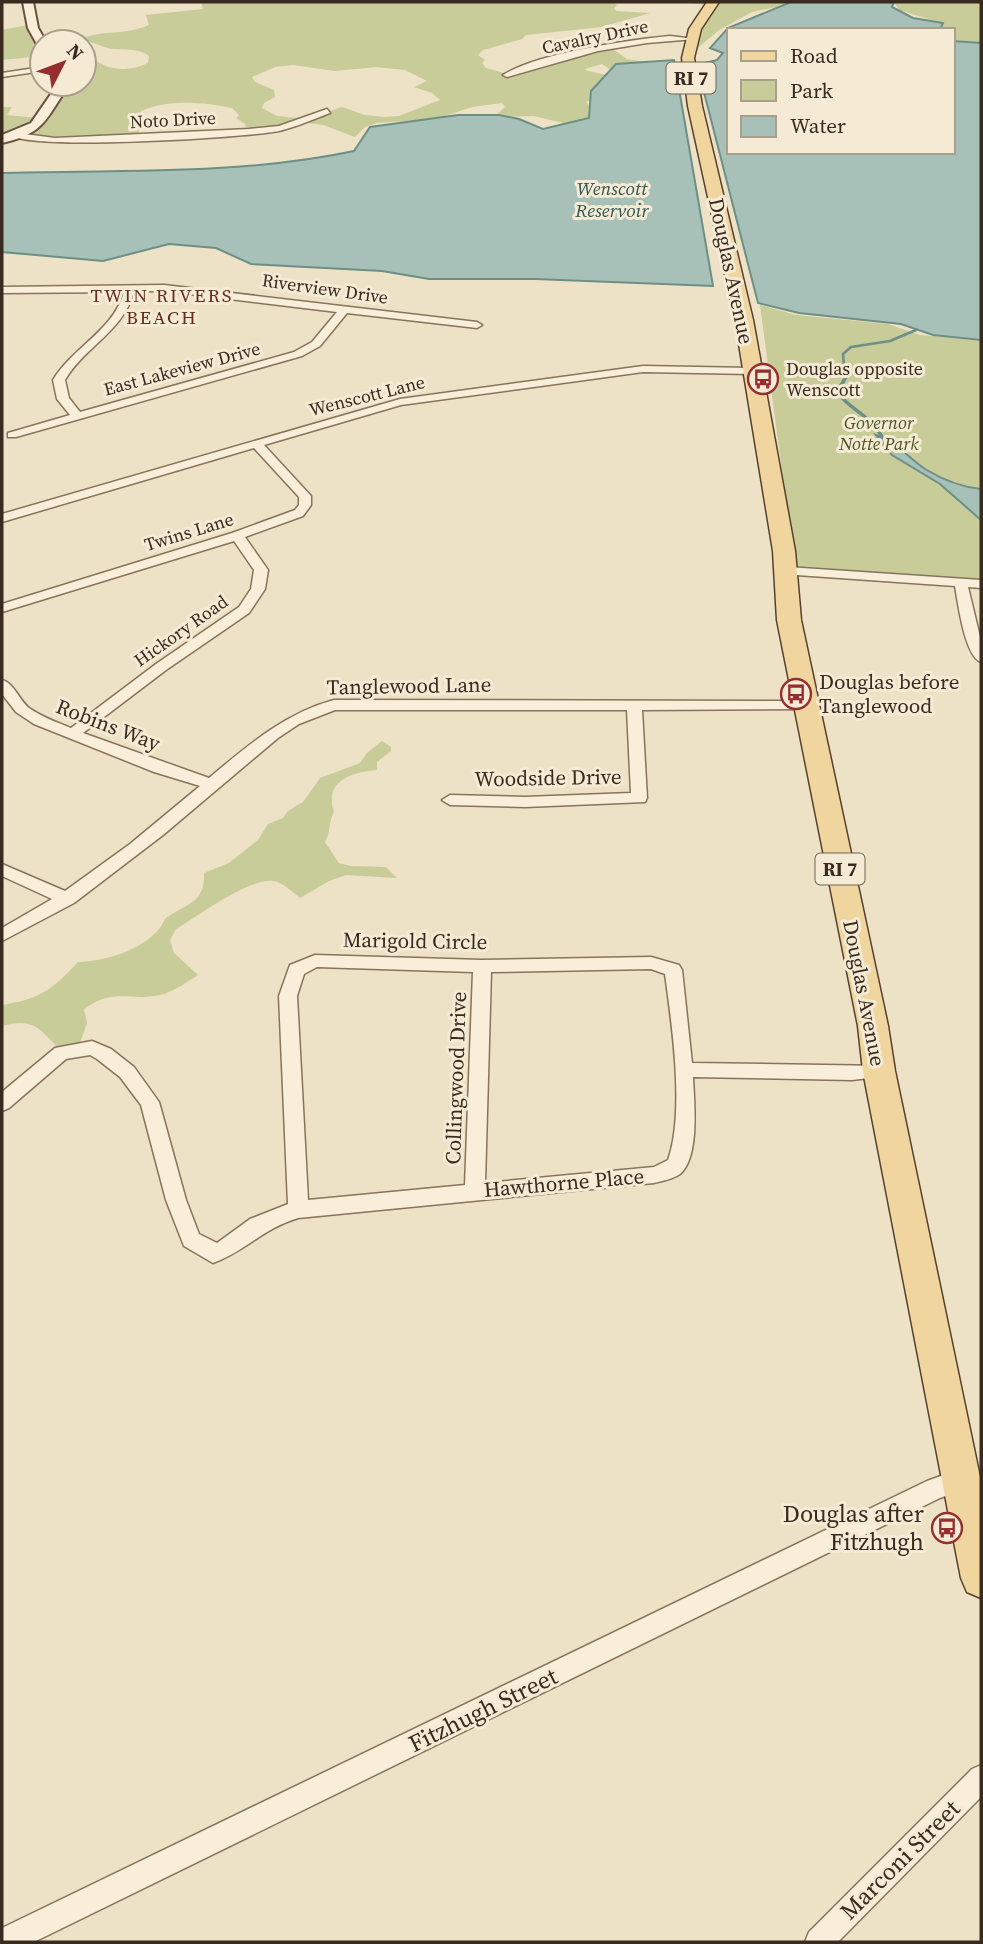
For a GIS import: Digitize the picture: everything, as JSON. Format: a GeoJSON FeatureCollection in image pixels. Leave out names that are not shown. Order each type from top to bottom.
{"type":"FeatureCollection","features":[{"type":"Feature","properties":{"kind":"main road","name":"RI 7"},"geometry":{"type":"LineString","coordinates":[[691,39],[713,2]]}},
{"type":"Feature","properties":{"kind":"main road","name":"Douglas Avenue"},"geometry":{"type":"LineString","coordinates":[[691,39],[688,58],[695,106],[744,320],[787,571],[789,620],[873,1026],[879,1071],[981,1578]]}},
{"type":"Feature","properties":{"kind":"street"},"geometry":{"type":"LineString","coordinates":[[28,2],[33,28]]}},
{"type":"Feature","properties":{"kind":"street","name":"Cavalry Drive"},"geometry":{"type":"LineString","coordinates":[[507,75],[545,62],[601,50],[657,40],[691,39]]}},
{"type":"Feature","properties":{"kind":"street"},"geometry":{"type":"LineString","coordinates":[[2,75],[28,71]]}},
{"type":"Feature","properties":{"kind":"street"},"geometry":{"type":"LineString","coordinates":[[2,139],[17,136],[42,122],[56,98]]}},
{"type":"Feature","properties":{"kind":"street","name":"Noto Drive"},"geometry":{"type":"LineString","coordinates":[[17,136],[55,141],[249,132],[280,128],[327,111]]}},
{"type":"Feature","properties":{"kind":"street"},"geometry":{"type":"LineString","coordinates":[[77,415],[63,399],[59,380],[70,364],[124,311],[130,288]]}},
{"type":"Feature","properties":{"kind":"street","name":"Riverview Drive"},"geometry":{"type":"LineString","coordinates":[[2,290],[130,288],[197,291],[477,325]]}},
{"type":"Feature","properties":{"kind":"street","name":"East Lakeview Drive"},"geometry":{"type":"LineString","coordinates":[[12,435],[298,354],[316,344],[345,309]]}},
{"type":"Feature","properties":{"kind":"street","name":"Wenscott Lane"},"geometry":{"type":"LineString","coordinates":[[2,518],[419,398],[643,369],[751,370]]}},
{"type":"Feature","properties":{"kind":"street","name":"Twins Lane"},"geometry":{"type":"LineString","coordinates":[[2,608],[237,536],[299,513],[305,505],[305,496],[256,444]]}},
{"type":"Feature","properties":{"kind":"street","name":"Hickory Road"},"geometry":{"type":"LineString","coordinates":[[71,735],[161,667],[244,610],[258,589],[261,570],[237,536]]}},
{"type":"Feature","properties":{"kind":"street"},"geometry":{"type":"LineString","coordinates":[[787,571],[981,584]]}},
{"type":"Feature","properties":{"kind":"street"},"geometry":{"type":"LineString","coordinates":[[961,583],[971,632],[981,658]]}},
{"type":"Feature","properties":{"kind":"street","name":"Robins Way"},"geometry":{"type":"LineString","coordinates":[[2,684],[21,709],[39,721],[213,785]]}},
{"type":"Feature","properties":{"kind":"street","name":"Woodside Drive"},"geometry":{"type":"LineString","coordinates":[[450,800],[525,802],[639,798],[634,706]]}},
{"type":"Feature","properties":{"kind":"street","name":"Tanglewood Lane"},"geometry":{"type":"LineString","coordinates":[[2,935],[68,899],[282,727],[319,707],[807,706]]}},
{"type":"Feature","properties":{"kind":"street"},"geometry":{"type":"LineString","coordinates":[[2,870],[68,899]]}},
{"type":"Feature","properties":{"kind":"street","name":"Marigold Circle"},"geometry":{"type":"LineString","coordinates":[[298,1209],[288,996],[296,970],[315,961],[482,966],[651,963],[673,970],[684,1070]]}},
{"type":"Feature","properties":{"kind":"street","name":"Collingwood Drive"},"geometry":{"type":"LineString","coordinates":[[475,1191],[482,966]]}},
{"type":"Feature","properties":{"kind":"street","name":"Hawthorne Place"},"geometry":{"type":"LineString","coordinates":[[2,1103],[61,1053],[92,1048],[104,1054],[127,1072],[150,1102],[176,1200],[191,1240],[214,1254],[229,1249],[251,1229],[272,1217],[298,1209],[666,1172],[677,1164],[684,1139],[684,1070]]}},
{"type":"Feature","properties":{"kind":"street"},"geometry":{"type":"LineString","coordinates":[[684,1070],[852,1073],[879,1071]]}},
{"type":"Feature","properties":{"kind":"street","name":"Fitzhugh Street"},"geometry":{"type":"LineString","coordinates":[[4,1942],[935,1489],[963,1479]]}},
{"type":"Feature","properties":{"kind":"street","name":"Marconi Street"},"geometry":{"type":"LineString","coordinates":[[819,1942],[981,1777]]}},
{"type":"Feature","properties":{"kind":"green space"},"geometry":{"type":"Polygon","coordinates":[[[201,2],[612,2],[617,5],[614,8],[616,11],[650,13],[602,27],[526,35],[522,39],[483,50],[478,55],[485,60],[482,63],[486,68],[508,74],[610,47],[627,59],[650,63],[611,70],[602,64],[585,69],[616,77],[598,96],[586,102],[592,109],[591,117],[567,124],[534,116],[501,117],[496,115],[505,107],[502,103],[472,107],[436,119],[377,123],[365,127],[355,137],[323,125],[301,122],[247,132],[245,124],[236,118],[239,115],[232,108],[186,103],[162,105],[141,111],[138,137],[41,141],[15,137],[2,139],[2,107],[12,107],[7,115],[39,118],[54,98],[98,98],[98,62],[122,69],[148,63],[149,56],[144,53],[98,44],[98,34],[149,25],[146,15],[203,9],[201,2]],[[293,65],[275,67],[252,77],[255,82],[274,90],[275,97],[264,103],[262,108],[277,116],[307,119],[342,107],[365,115],[399,116],[440,100],[432,93],[414,87],[427,81],[405,70],[376,67],[335,71],[293,65]]]}},
{"type":"Feature","properties":{"kind":"green space"},"geometry":{"type":"Polygon","coordinates":[[[683,2],[787,2],[752,12],[719,30],[692,53],[706,5],[683,2]]]}},
{"type":"Feature","properties":{"kind":"green space"},"geometry":{"type":"Polygon","coordinates":[[[894,2],[981,2],[981,42],[955,40],[955,28],[939,28],[941,23],[899,10],[894,2]]]}},
{"type":"Feature","properties":{"kind":"green space"},"geometry":{"type":"Polygon","coordinates":[[[28,25],[28,57],[2,60],[2,30],[28,25]]]}},
{"type":"Feature","properties":{"kind":"green space","name":"Governor Notte Park"},"geometry":{"type":"Polygon","coordinates":[[[760,305],[796,315],[888,324],[920,335],[981,340],[981,579],[795,568],[760,305]]]}},
{"type":"Feature","properties":{"kind":"green space"},"geometry":{"type":"Polygon","coordinates":[[[382,741],[391,747],[391,751],[377,762],[377,770],[350,776],[337,785],[333,792],[334,812],[325,842],[339,863],[386,867],[397,878],[346,875],[329,881],[300,898],[284,885],[273,881],[250,885],[237,891],[176,929],[170,940],[174,953],[198,975],[164,994],[106,998],[95,1002],[84,1009],[87,1023],[78,1048],[61,1051],[42,1031],[29,1024],[2,1026],[2,1005],[26,1000],[44,992],[78,962],[100,960],[122,953],[151,937],[167,917],[199,896],[204,883],[204,873],[229,863],[258,840],[268,824],[283,818],[288,811],[303,802],[320,778],[360,763],[367,753],[382,741]]]}},
{"type":"Feature","properties":{"kind":"water"},"geometry":{"type":"Polygon","coordinates":[[[791,2],[894,2],[892,7],[913,18],[943,23],[941,28],[728,28],[791,2]]]}},
{"type":"Feature","properties":{"kind":"water"},"geometry":{"type":"Polygon","coordinates":[[[727,29],[727,154],[955,154],[955,41],[981,43],[981,340],[933,335],[901,324],[799,313],[758,303],[697,65],[717,60],[723,53],[710,48],[727,29]]]}},
{"type":"Feature","properties":{"kind":"water","name":"Wenscott Reservoir"},"geometry":{"type":"Polygon","coordinates":[[[674,60],[713,286],[535,279],[429,279],[382,271],[251,264],[216,248],[169,244],[103,261],[2,252],[2,173],[179,170],[311,159],[354,151],[370,127],[458,115],[499,115],[519,119],[543,129],[589,118],[591,91],[616,64],[674,60]]]}},
{"type":"Feature","properties":{"kind":"water"},"geometry":{"type":"Polygon","coordinates":[[[876,435],[890,442],[925,469],[959,485],[981,489],[981,520],[940,484],[892,455],[876,435]]]}},
{"type":"Feature","properties":{"kind":"waterway"},"geometry":{"type":"LineString","coordinates":[[845,379],[843,354],[851,347],[890,341],[916,330]]}},
{"type":"Feature","properties":{"kind":"waterway"},"geometry":{"type":"LineString","coordinates":[[845,379],[837,392],[873,424],[882,437]]}},
{"type":"Feature","properties":{"kind":"place","name":"Douglas opposite Wenscott"},"geometry":{"type":"Point","coordinates":[763,379]}},
{"type":"Feature","properties":{"kind":"place","name":"Douglas before Tanglewood"},"geometry":{"type":"Point","coordinates":[796,694]}},
{"type":"Feature","properties":{"kind":"place","name":"Douglas after Fitzhugh"},"geometry":{"type":"Point","coordinates":[947,1528]}},
{"type":"Feature","properties":{"kind":"district","name":"TWIN RIVERS BEACH"},"geometry":{"type":"Point","coordinates":[162,306]}}]}
